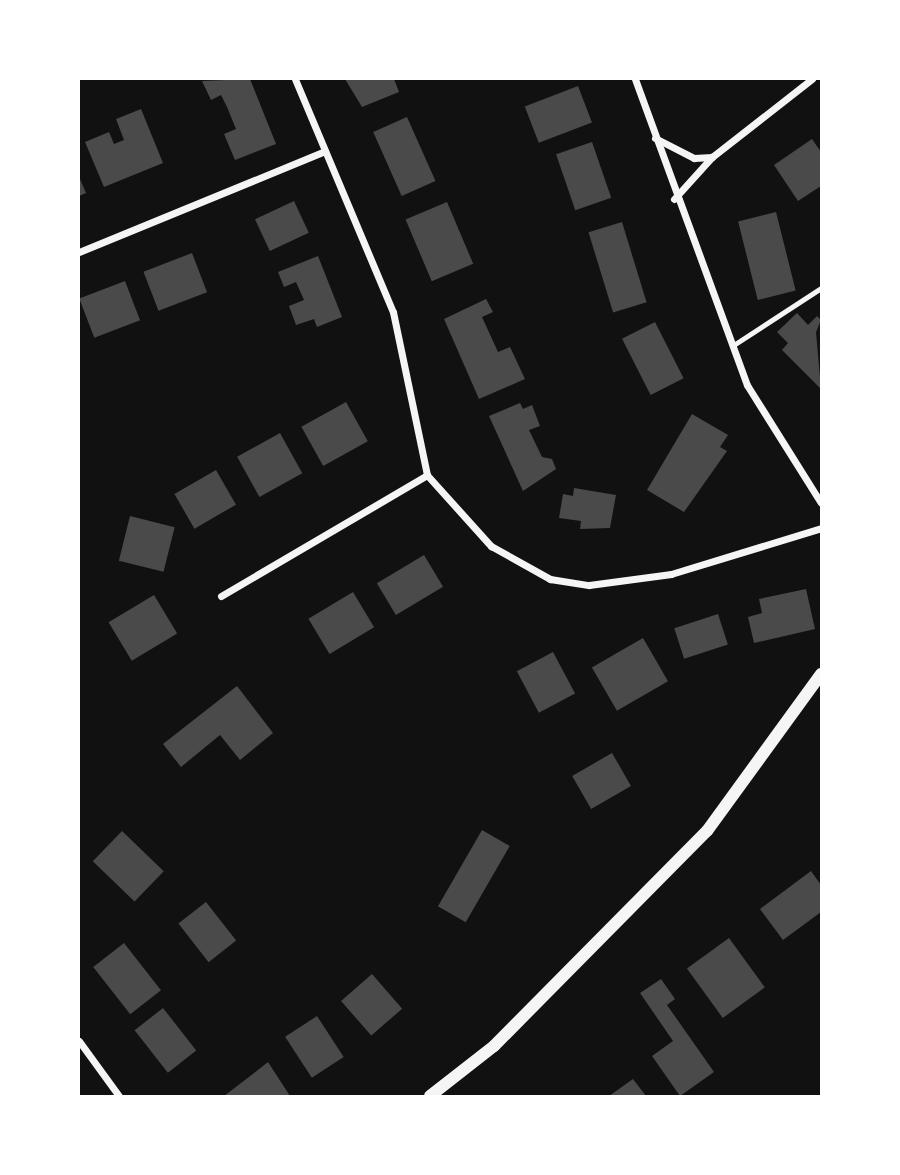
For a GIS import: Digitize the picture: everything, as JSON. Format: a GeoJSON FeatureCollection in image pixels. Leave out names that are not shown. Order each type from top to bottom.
{"type":"FeatureCollection","features":[{"type":"Feature","properties":{"kind":"street"},"geometry":{"type":"LineString","coordinates":[[295,79],[393,312],[426,475],[518,566],[576,583],[671,574],[821,528]]}},
{"type":"Feature","properties":{"kind":"street"},"geometry":{"type":"LineString","coordinates":[[635,79],[674,199],[747,385],[821,503]]}},
{"type":"Feature","properties":{"kind":"street"},"geometry":{"type":"LineString","coordinates":[[674,199],[712,157],[812,79]]}},
{"type":"Feature","properties":{"kind":"street"},"geometry":{"type":"LineString","coordinates":[[655,138],[694,158],[712,157]]}},
{"type":"Feature","properties":{"kind":"street"},"geometry":{"type":"LineString","coordinates":[[79,252],[325,151]]}},
{"type":"Feature","properties":{"kind":"street"},"geometry":{"type":"LineString","coordinates":[[221,596],[426,475]]}},
{"type":"Feature","properties":{"kind":"street"},"geometry":{"type":"LineString","coordinates":[[430,1096],[494,1046],[706,831],[821,674]]}},
{"type":"Feature","properties":{"kind":"street"},"geometry":{"type":"LineString","coordinates":[[79,1041],[119,1096]]}},
{"type":"Feature","properties":{"kind":"lane"},"geometry":{"type":"LineString","coordinates":[[732,346],[821,288]]}},
{"type":"Feature","properties":{"kind":"building"},"geometry":{"type":"Polygon","coordinates":[[[250,79],[276,144],[235,160],[224,134],[236,129],[227,107],[221,95],[211,100],[202,81],[250,79]]]}},
{"type":"Feature","properties":{"kind":"building"},"geometry":{"type":"Polygon","coordinates":[[[345,79],[394,79],[399,92],[362,107],[345,79]]]}},
{"type":"Feature","properties":{"kind":"building"},"geometry":{"type":"Polygon","coordinates":[[[578,86],[592,122],[539,143],[525,106],[578,86]]]}},
{"type":"Feature","properties":{"kind":"building"},"geometry":{"type":"Polygon","coordinates":[[[141,109],[163,163],[104,187],[85,142],[109,132],[114,144],[124,140],[116,119],[141,109]]]}},
{"type":"Feature","properties":{"kind":"building"},"geometry":{"type":"Polygon","coordinates":[[[407,117],[435,181],[402,196],[373,132],[407,117]]]}},
{"type":"Feature","properties":{"kind":"building"},"geometry":{"type":"Polygon","coordinates":[[[812,139],[821,152],[821,186],[798,201],[774,165],[812,139]]]}},
{"type":"Feature","properties":{"kind":"building"},"geometry":{"type":"Polygon","coordinates":[[[592,142],[611,198],[575,210],[556,154],[592,142]]]}},
{"type":"Feature","properties":{"kind":"building"},"geometry":{"type":"Polygon","coordinates":[[[79,177],[86,193],[79,196],[79,177]]]}},
{"type":"Feature","properties":{"kind":"building"},"geometry":{"type":"Polygon","coordinates":[[[294,201],[309,233],[270,251],[255,219],[294,201]]]}},
{"type":"Feature","properties":{"kind":"building"},"geometry":{"type":"Polygon","coordinates":[[[447,202],[473,264],[432,281],[406,220],[447,202]]]}},
{"type":"Feature","properties":{"kind":"building"},"geometry":{"type":"Polygon","coordinates":[[[776,212],[796,291],[758,300],[738,221],[776,212]]]}},
{"type":"Feature","properties":{"kind":"building"},"geometry":{"type":"Polygon","coordinates":[[[622,222],[647,302],[613,313],[589,232],[622,222]]]}},
{"type":"Feature","properties":{"kind":"building"},"geometry":{"type":"Polygon","coordinates":[[[192,253],[207,292],[159,311],[143,272],[192,253]]]}},
{"type":"Feature","properties":{"kind":"building"},"geometry":{"type":"Polygon","coordinates":[[[318,256],[342,317],[317,327],[314,319],[296,325],[289,306],[304,300],[296,282],[284,287],[278,272],[318,256]]]}},
{"type":"Feature","properties":{"kind":"building"},"geometry":{"type":"Polygon","coordinates":[[[125,281],[140,320],[94,338],[79,299],[125,281]]]}},
{"type":"Feature","properties":{"kind":"building"},"geometry":{"type":"Polygon","coordinates":[[[486,299],[493,312],[482,317],[498,352],[510,347],[525,379],[479,399],[444,319],[486,299]]]}},
{"type":"Feature","properties":{"kind":"building"},"geometry":{"type":"Polygon","coordinates":[[[797,313],[808,325],[817,316],[821,320],[816,332],[821,389],[782,350],[788,343],[777,332],[797,313]]]}},
{"type":"Feature","properties":{"kind":"building"},"geometry":{"type":"Polygon","coordinates":[[[655,322],[684,378],[651,395],[622,339],[655,322]]]}},
{"type":"Feature","properties":{"kind":"building"},"geometry":{"type":"Polygon","coordinates":[[[346,402],[368,441],[323,466],[301,427],[346,402]]]}},
{"type":"Feature","properties":{"kind":"building"},"geometry":{"type":"Polygon","coordinates":[[[520,403],[523,409],[532,405],[540,426],[529,430],[542,457],[552,459],[556,469],[523,491],[489,416],[520,403]]]}},
{"type":"Feature","properties":{"kind":"building"},"geometry":{"type":"Polygon","coordinates":[[[692,414],[728,435],[720,447],[727,451],[684,512],[647,490],[692,414]]]}},
{"type":"Feature","properties":{"kind":"building"},"geometry":{"type":"Polygon","coordinates":[[[280,433],[302,473],[259,497],[237,457],[280,433]]]}},
{"type":"Feature","properties":{"kind":"building"},"geometry":{"type":"Polygon","coordinates":[[[216,470],[236,505],[194,529],[174,494],[216,470]]]}},
{"type":"Feature","properties":{"kind":"building"},"geometry":{"type":"Polygon","coordinates":[[[574,488],[616,495],[610,528],[580,529],[581,521],[559,518],[563,494],[573,496],[574,488]]]}},
{"type":"Feature","properties":{"kind":"building"},"geometry":{"type":"Polygon","coordinates":[[[130,516],[175,527],[164,572],[119,561],[130,516]]]}},
{"type":"Feature","properties":{"kind":"building"},"geometry":{"type":"Polygon","coordinates":[[[424,555],[443,587],[396,615],[377,583],[424,555]]]}},
{"type":"Feature","properties":{"kind":"building"},"geometry":{"type":"Polygon","coordinates":[[[806,589],[815,629],[754,643],[748,617],[762,613],[759,599],[806,589]]]}},
{"type":"Feature","properties":{"kind":"building"},"geometry":{"type":"Polygon","coordinates":[[[353,592],[374,627],[330,654],[308,619],[353,592]]]}},
{"type":"Feature","properties":{"kind":"building"},"geometry":{"type":"Polygon","coordinates":[[[154,595],[177,634],[132,661],[109,622],[154,595]]]}},
{"type":"Feature","properties":{"kind":"building"},"geometry":{"type":"Polygon","coordinates":[[[718,614],[728,644],[684,659],[674,628],[718,614]]]}},
{"type":"Feature","properties":{"kind":"building"},"geometry":{"type":"Polygon","coordinates":[[[643,638],[668,681],[617,711],[592,668],[643,638]]]}},
{"type":"Feature","properties":{"kind":"building"},"geometry":{"type":"Polygon","coordinates":[[[553,652],[575,693],[539,713],[517,671],[553,652]]]}},
{"type":"Feature","properties":{"kind":"building"},"geometry":{"type":"Polygon","coordinates":[[[237,686],[273,733],[240,760],[220,735],[181,767],[163,744],[237,686]]]}},
{"type":"Feature","properties":{"kind":"building"},"geometry":{"type":"Polygon","coordinates":[[[612,753],[631,786],[591,809],[572,776],[612,753]]]}},
{"type":"Feature","properties":{"kind":"building"},"geometry":{"type":"Polygon","coordinates":[[[482,830],[510,846],[466,922],[438,906],[482,830]]]}},
{"type":"Feature","properties":{"kind":"building"},"geometry":{"type":"Polygon","coordinates":[[[122,831],[164,871],[135,902],[93,861],[122,831]]]}},
{"type":"Feature","properties":{"kind":"building"},"geometry":{"type":"Polygon","coordinates":[[[811,871],[821,885],[821,912],[783,940],[760,909],[811,871]]]}},
{"type":"Feature","properties":{"kind":"building"},"geometry":{"type":"Polygon","coordinates":[[[206,902],[236,941],[209,962],[178,924],[206,902]]]}},
{"type":"Feature","properties":{"kind":"building"},"geometry":{"type":"Polygon","coordinates":[[[729,938],[765,987],[723,1018],[687,969],[729,938]]]}},
{"type":"Feature","properties":{"kind":"building"},"geometry":{"type":"Polygon","coordinates":[[[124,943],[161,990],[130,1014],[93,967],[124,943]]]}},
{"type":"Feature","properties":{"kind":"building"},"geometry":{"type":"Polygon","coordinates":[[[372,974],[402,1009],[371,1036],[341,1001],[372,974]]]}},
{"type":"Feature","properties":{"kind":"building"},"geometry":{"type":"Polygon","coordinates":[[[661,979],[675,999],[667,1005],[714,1072],[680,1096],[652,1056],[673,1041],[640,993],[661,979]]]}},
{"type":"Feature","properties":{"kind":"building"},"geometry":{"type":"Polygon","coordinates":[[[163,1008],[196,1051],[168,1073],[135,1030],[163,1008]]]}},
{"type":"Feature","properties":{"kind":"building"},"geometry":{"type":"Polygon","coordinates":[[[317,1016],[344,1057],[312,1078],[285,1037],[317,1016]]]}},
{"type":"Feature","properties":{"kind":"building"},"geometry":{"type":"Polygon","coordinates":[[[268,1062],[290,1096],[224,1096],[245,1080],[268,1062]]]}},
{"type":"Feature","properties":{"kind":"building"},"geometry":{"type":"Polygon","coordinates":[[[633,1079],[646,1096],[609,1096],[633,1079]]]}}]}
